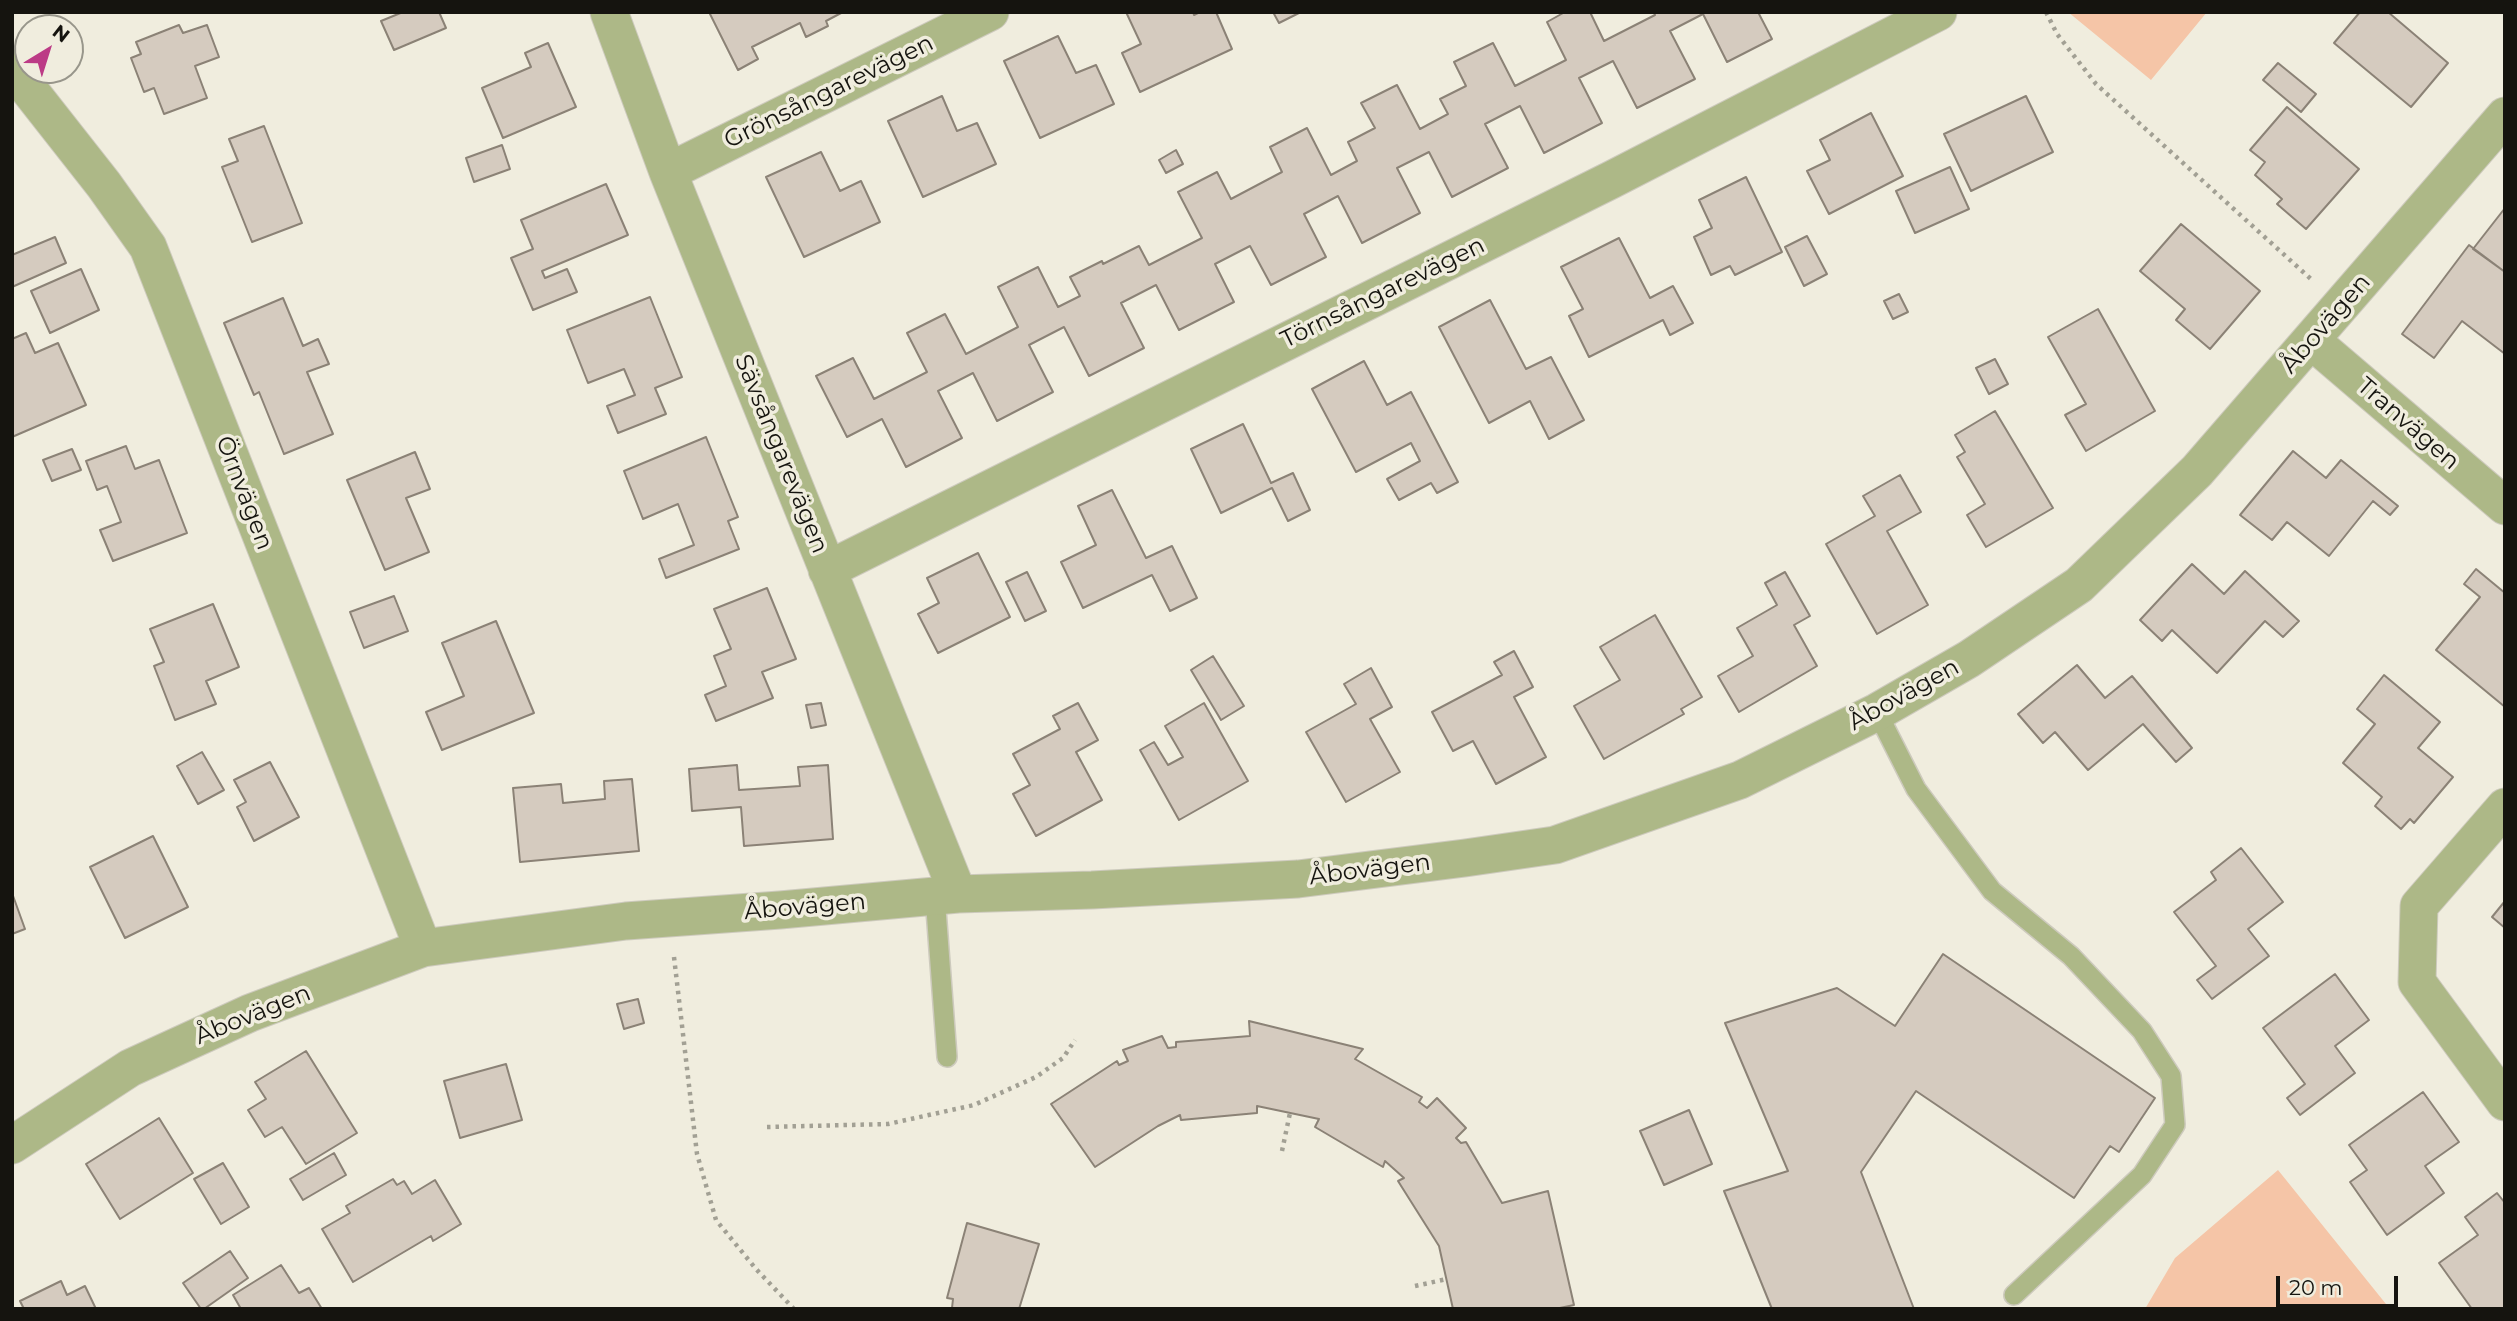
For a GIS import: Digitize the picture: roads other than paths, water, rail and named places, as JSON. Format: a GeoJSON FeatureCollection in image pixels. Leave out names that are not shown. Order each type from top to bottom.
{"type":"FeatureCollection","features":[{"type":"Feature","properties":{"kind":"street","name":"Sävsångarevägen"},"geometry":{"type":"LineString","coordinates":[[609,12],[668,172],[827,570],[946,895]]}},
{"type":"Feature","properties":{"kind":"street","name":"Grönsångarevägen"},"geometry":{"type":"LineString","coordinates":[[668,172],[990,12]]}},
{"type":"Feature","properties":{"kind":"street","name":"Törnsångarevägen"},"geometry":{"type":"LineString","coordinates":[[827,570],[1611,180],[1938,12]]}},
{"type":"Feature","properties":{"kind":"street","name":"Örnvägen"},"geometry":{"type":"LineString","coordinates":[[12,68],[104,185],[148,247],[423,948]]}},
{"type":"Feature","properties":{"kind":"street","name":"Åbovägen"},"geometry":{"type":"LineString","coordinates":[[12,1145],[130,1068],[250,1013],[423,948],[626,921],[946,895],[1298,879],[1555,845],[1740,780],[1877,712],[1969,659],[2079,585],[2197,471],[2505,116]]}},
{"type":"Feature","properties":{"kind":"street","name":"Tranvägen"},"geometry":{"type":"LineString","coordinates":[[2312,341],[2505,506]]}},
{"type":"Feature","properties":{"kind":"street"},"geometry":{"type":"LineString","coordinates":[[2505,807],[2419,906],[2417,982],[2505,1102]]}},
{"type":"Feature","properties":{"kind":"lane"},"geometry":{"type":"LineString","coordinates":[[1877,712],[1916,789],[1992,891],[2071,956],[2142,1031],[2171,1076],[2175,1125],[2142,1175],[2014,1295]]}},
{"type":"Feature","properties":{"kind":"lane"},"geometry":{"type":"LineString","coordinates":[[946,895],[947,1057]]}}]}
